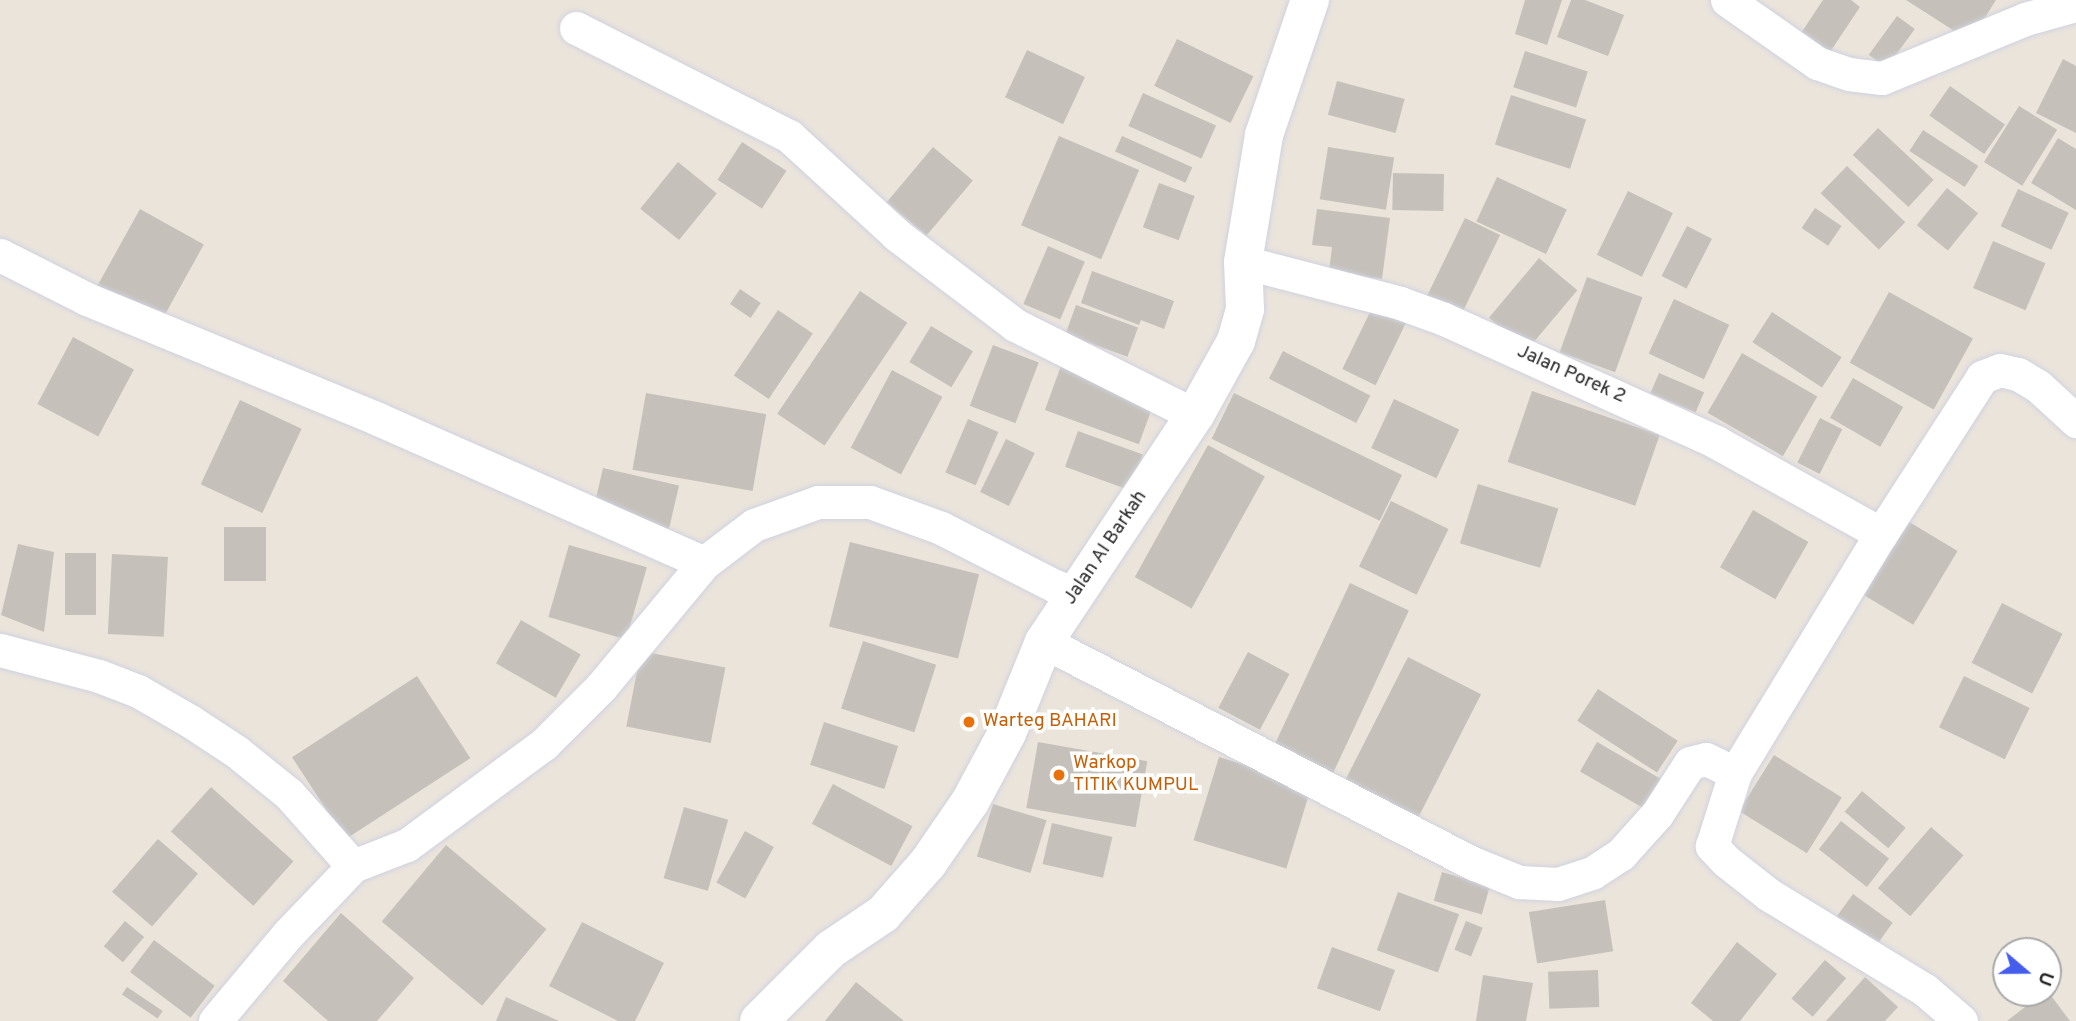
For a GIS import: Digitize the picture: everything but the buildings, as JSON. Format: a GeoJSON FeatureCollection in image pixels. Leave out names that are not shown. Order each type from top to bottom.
{"type":"FeatureCollection","features":[{"type":"Feature","properties":{"kind":"street","name":"Jalan Al Barkah"},"geometry":{"type":"LineString","coordinates":[[759,1021],[831,949],[883,914],[928,863],[970,802],[1007,733],[1044,642],[1195,415],[1236,341],[1245,309],[1243,262],[1264,135],[1310,0]]}},
{"type":"Feature","properties":{"kind":"street"},"geometry":{"type":"LineString","coordinates":[[1727,0],[1818,63],[1849,74],[1882,78],[2025,19],[2076,5]]}},
{"type":"Feature","properties":{"kind":"street"},"geometry":{"type":"LineString","coordinates":[[576,28],[789,136],[897,234],[1015,325],[1195,415]]}},
{"type":"Feature","properties":{"kind":"street"},"geometry":{"type":"LineString","coordinates":[[0,255],[87,299],[378,419],[705,563]]}},
{"type":"Feature","properties":{"kind":"street","name":"Jalan Porek 2"},"geometry":{"type":"LineString","coordinates":[[1243,262],[1400,303],[1444,319],[1716,442],[1881,534]]}},
{"type":"Feature","properties":{"kind":"street"},"geometry":{"type":"LineString","coordinates":[[1961,1021],[1925,990],[1768,894],[1726,861],[1712,846],[1735,773],[1881,534],[1982,377],[2000,370],[2018,374],[2038,386],[2076,421]]}},
{"type":"Feature","properties":{"kind":"street"},"geometry":{"type":"LineString","coordinates":[[215,1021],[288,934],[353,866],[407,845],[544,744],[601,687],[705,563],[754,525],[818,502],[870,502],[941,528],[1055,586],[1075,593]]}},
{"type":"Feature","properties":{"kind":"street"},"geometry":{"type":"LineString","coordinates":[[1044,642],[1475,864],[1519,882],[1558,884],[1592,873],[1621,854],[1657,814],[1690,763],[1706,759],[1735,773]]}},
{"type":"Feature","properties":{"kind":"street"},"geometry":{"type":"LineString","coordinates":[[0,650],[99,676],[138,691],[190,721],[237,752],[289,794],[353,866]]}},
{"type":"Feature","properties":{"kind":"place","name":"Warteg BAHARI"},"geometry":{"type":"Point","coordinates":[969,722]}},
{"type":"Feature","properties":{"kind":"place","name":"Warkop TITIK KUMPUL"},"geometry":{"type":"Point","coordinates":[1059,775]}}]}
